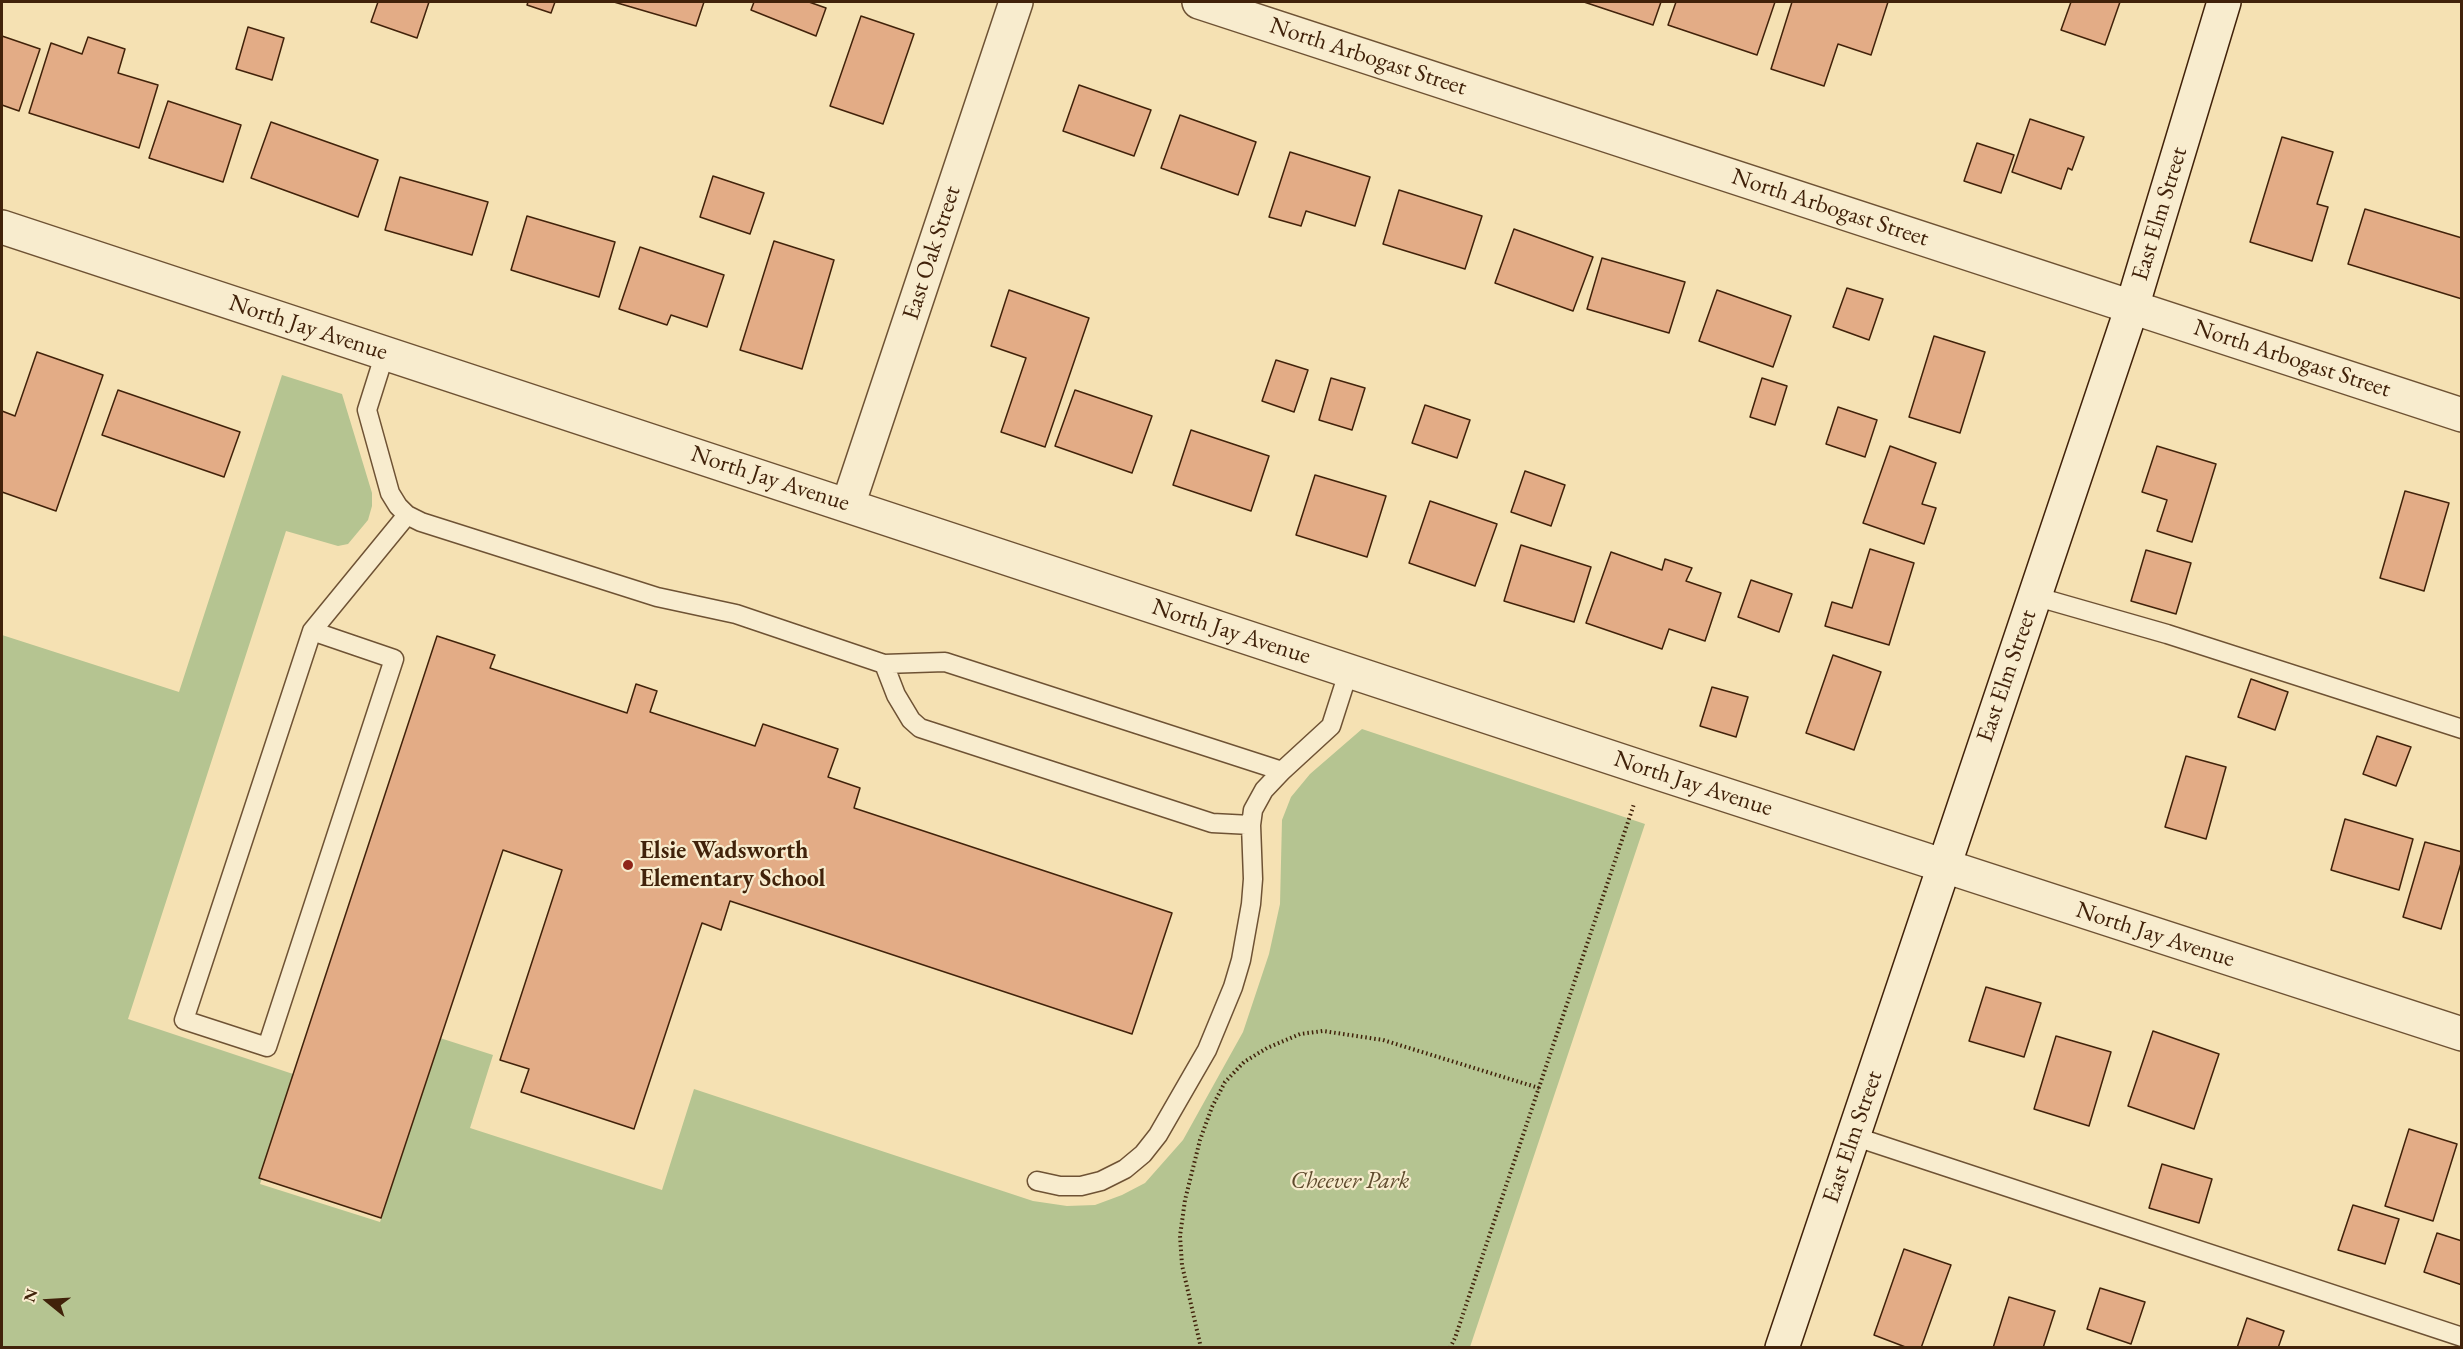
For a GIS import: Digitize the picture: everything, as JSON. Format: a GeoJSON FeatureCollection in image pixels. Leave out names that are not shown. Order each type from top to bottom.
{"type":"FeatureCollection","features":[{"type":"Feature","properties":{"kind":"street","name":"East Oak Street"},"geometry":{"type":"LineString","coordinates":[[848,505],[1016,2]]}},
{"type":"Feature","properties":{"kind":"street","name":"North Arbogast Street"},"geometry":{"type":"LineString","coordinates":[[1199,2],[2462,415]]}},
{"type":"Feature","properties":{"kind":"street","name":"East Elm Street"},"geometry":{"type":"LineString","coordinates":[[1782,1347],[2132,307],[2224,2]]}},
{"type":"Feature","properties":{"kind":"street","name":"North Jay Avenue"},"geometry":{"type":"LineString","coordinates":[[2,227],[1646,769],[2462,1034]]}},
{"type":"Feature","properties":{"kind":"lane"},"geometry":{"type":"LineString","coordinates":[[385,353],[367,410],[390,493],[407,515],[421,522],[657,597],[736,614],[884,664],[945,662],[1282,771]]}},
{"type":"Feature","properties":{"kind":"lane"},"geometry":{"type":"LineString","coordinates":[[312,631],[394,659],[267,1047],[184,1020],[312,631],[407,515]]}},
{"type":"Feature","properties":{"kind":"lane"},"geometry":{"type":"LineString","coordinates":[[2034,596],[2167,634],[2462,729]]}},
{"type":"Feature","properties":{"kind":"lane"},"geometry":{"type":"LineString","coordinates":[[884,664],[896,695],[911,720],[920,728],[1212,823],[1251,825]]}},
{"type":"Feature","properties":{"kind":"lane"},"geometry":{"type":"LineString","coordinates":[[1037,1181],[1060,1186],[1081,1186],[1101,1180],[1125,1169],[1143,1154],[1158,1135],[1207,1050],[1233,987],[1241,960],[1251,904],[1253,879],[1251,825],[1258,799],[1282,771],[1331,726],[1349,670]]}},
{"type":"Feature","properties":{"kind":"lane"},"geometry":{"type":"LineString","coordinates":[[1853,1136],[2462,1337]]}},
{"type":"Feature","properties":{"kind":"path"},"geometry":{"type":"LineString","coordinates":[[1450,1347],[1455,1338],[1646,769]]}},
{"type":"Feature","properties":{"kind":"path"},"geometry":{"type":"LineString","coordinates":[[1201,1347],[1182,1265],[1180,1236],[1185,1200],[1200,1140],[1212,1107],[1225,1082],[1244,1062],[1266,1048],[1292,1037],[1323,1031],[1383,1041],[1539,1088]]}},
{"type":"Feature","properties":{"kind":"green space","name":"Cheever Park"},"geometry":{"type":"Polygon","coordinates":[[[282,375],[342,394],[372,493],[372,506],[368,520],[348,544],[338,546],[286,531],[128,1019],[296,1075],[260,1184],[380,1222],[440,1038],[493,1055],[470,1128],[662,1190],[694,1089],[1033,1201],[1067,1206],[1095,1205],[1122,1195],[1145,1183],[1183,1140],[1243,1032],[1269,954],[1280,904],[1282,820],[1291,797],[1310,774],[1362,729],[1645,824],[1470,1347],[2,1348],[2,635],[179,692],[282,375]]]}},
{"type":"Feature","properties":{"kind":"building"},"geometry":{"type":"Polygon","coordinates":[[[378,2],[429,2],[417,38],[371,22],[378,2]]]}},
{"type":"Feature","properties":{"kind":"building"},"geometry":{"type":"Polygon","coordinates":[[[528,2],[555,2],[551,13],[527,5],[528,2]]]}},
{"type":"Feature","properties":{"kind":"building"},"geometry":{"type":"Polygon","coordinates":[[[614,2],[704,2],[696,26],[614,2]]]}},
{"type":"Feature","properties":{"kind":"building"},"geometry":{"type":"Polygon","coordinates":[[[754,2],[809,2],[826,8],[816,36],[751,10],[754,2]]]}},
{"type":"Feature","properties":{"kind":"building"},"geometry":{"type":"Polygon","coordinates":[[[1584,2],[1661,2],[1653,25],[1584,2]]]}},
{"type":"Feature","properties":{"kind":"building"},"geometry":{"type":"Polygon","coordinates":[[[1676,2],[1775,2],[1757,55],[1668,25],[1676,2]]]}},
{"type":"Feature","properties":{"kind":"building"},"geometry":{"type":"Polygon","coordinates":[[[1792,2],[1888,2],[1871,55],[1838,44],[1824,86],[1771,69],[1792,2]]]}},
{"type":"Feature","properties":{"kind":"building"},"geometry":{"type":"Polygon","coordinates":[[[2071,2],[2120,2],[2105,45],[2061,30],[2071,2]]]}},
{"type":"Feature","properties":{"kind":"building"},"geometry":{"type":"Polygon","coordinates":[[[861,16],[914,34],[883,124],[830,106],[861,16]]]}},
{"type":"Feature","properties":{"kind":"building"},"geometry":{"type":"Polygon","coordinates":[[[248,27],[284,38],[272,80],[236,69],[248,27]]]}},
{"type":"Feature","properties":{"kind":"building"},"geometry":{"type":"Polygon","coordinates":[[[2,36],[40,49],[19,111],[2,105],[2,36]]]}},
{"type":"Feature","properties":{"kind":"building"},"geometry":{"type":"Polygon","coordinates":[[[88,37],[125,49],[118,73],[158,85],[139,148],[29,113],[51,43],[82,54],[88,37]]]}},
{"type":"Feature","properties":{"kind":"building"},"geometry":{"type":"Polygon","coordinates":[[[1079,85],[1151,110],[1134,156],[1063,131],[1079,85]]]}},
{"type":"Feature","properties":{"kind":"building"},"geometry":{"type":"Polygon","coordinates":[[[168,101],[241,125],[223,182],[149,158],[168,101]]]}},
{"type":"Feature","properties":{"kind":"building"},"geometry":{"type":"Polygon","coordinates":[[[1180,115],[1256,142],[1238,195],[1161,168],[1180,115]]]}},
{"type":"Feature","properties":{"kind":"building"},"geometry":{"type":"Polygon","coordinates":[[[2030,119],[2084,137],[2072,170],[2068,168],[2061,189],[2012,172],[2030,119]]]}},
{"type":"Feature","properties":{"kind":"building"},"geometry":{"type":"Polygon","coordinates":[[[271,122],[378,160],[358,217],[251,178],[271,122]]]}},
{"type":"Feature","properties":{"kind":"building"},"geometry":{"type":"Polygon","coordinates":[[[2282,137],[2333,152],[2317,204],[2328,207],[2312,261],[2250,242],[2282,137]]]}},
{"type":"Feature","properties":{"kind":"building"},"geometry":{"type":"Polygon","coordinates":[[[1977,143],[2014,155],[2001,193],[1964,181],[1977,143]]]}},
{"type":"Feature","properties":{"kind":"building"},"geometry":{"type":"Polygon","coordinates":[[[1290,152],[1370,177],[1355,226],[1306,211],[1301,226],[1269,217],[1290,152]]]}},
{"type":"Feature","properties":{"kind":"building"},"geometry":{"type":"Polygon","coordinates":[[[713,176],[764,193],[750,234],[700,217],[713,176]]]}},
{"type":"Feature","properties":{"kind":"building"},"geometry":{"type":"Polygon","coordinates":[[[400,177],[488,202],[472,255],[385,230],[400,177]]]}},
{"type":"Feature","properties":{"kind":"building"},"geometry":{"type":"Polygon","coordinates":[[[1399,190],[1482,216],[1465,269],[1383,244],[1399,190]]]}},
{"type":"Feature","properties":{"kind":"building"},"geometry":{"type":"Polygon","coordinates":[[[2365,209],[2462,238],[2462,299],[2348,264],[2365,209]]]}},
{"type":"Feature","properties":{"kind":"building"},"geometry":{"type":"Polygon","coordinates":[[[527,216],[615,242],[599,297],[511,270],[527,216]]]}},
{"type":"Feature","properties":{"kind":"building"},"geometry":{"type":"Polygon","coordinates":[[[1514,229],[1593,257],[1573,311],[1495,283],[1514,229]]]}},
{"type":"Feature","properties":{"kind":"building"},"geometry":{"type":"Polygon","coordinates":[[[774,241],[834,260],[802,369],[740,350],[774,241]]]}},
{"type":"Feature","properties":{"kind":"building"},"geometry":{"type":"Polygon","coordinates":[[[640,247],[724,275],[707,327],[671,315],[667,325],[619,309],[640,247]]]}},
{"type":"Feature","properties":{"kind":"building"},"geometry":{"type":"Polygon","coordinates":[[[1602,258],[1685,282],[1669,333],[1587,309],[1602,258]]]}},
{"type":"Feature","properties":{"kind":"building"},"geometry":{"type":"Polygon","coordinates":[[[1847,288],[1883,299],[1869,340],[1833,327],[1847,288]]]}},
{"type":"Feature","properties":{"kind":"building"},"geometry":{"type":"Polygon","coordinates":[[[1009,290],[1089,318],[1045,447],[1001,432],[1026,358],[991,346],[1009,290]]]}},
{"type":"Feature","properties":{"kind":"building"},"geometry":{"type":"Polygon","coordinates":[[[1717,290],[1791,316],[1773,367],[1699,341],[1717,290]]]}},
{"type":"Feature","properties":{"kind":"building"},"geometry":{"type":"Polygon","coordinates":[[[1934,336],[1985,352],[1960,433],[1909,417],[1934,336]]]}},
{"type":"Feature","properties":{"kind":"building"},"geometry":{"type":"Polygon","coordinates":[[[37,352],[103,375],[56,511],[2,492],[2,411],[15,416],[37,352]]]}},
{"type":"Feature","properties":{"kind":"building"},"geometry":{"type":"Polygon","coordinates":[[[1276,360],[1308,370],[1294,412],[1262,401],[1276,360]]]}},
{"type":"Feature","properties":{"kind":"building"},"geometry":{"type":"Polygon","coordinates":[[[1331,378],[1365,388],[1352,430],[1319,420],[1331,378]]]}},
{"type":"Feature","properties":{"kind":"building"},"geometry":{"type":"Polygon","coordinates":[[[1762,378],[1787,386],[1775,425],[1750,417],[1762,378]]]}},
{"type":"Feature","properties":{"kind":"building"},"geometry":{"type":"Polygon","coordinates":[[[118,390],[240,432],[224,477],[102,435],[118,390]]]}},
{"type":"Feature","properties":{"kind":"building"},"geometry":{"type":"Polygon","coordinates":[[[1075,390],[1152,416],[1132,473],[1055,446],[1075,390]]]}},
{"type":"Feature","properties":{"kind":"building"},"geometry":{"type":"Polygon","coordinates":[[[1425,405],[1470,420],[1457,458],[1412,443],[1425,405]]]}},
{"type":"Feature","properties":{"kind":"building"},"geometry":{"type":"Polygon","coordinates":[[[1838,407],[1877,420],[1865,457],[1826,444],[1838,407]]]}},
{"type":"Feature","properties":{"kind":"building"},"geometry":{"type":"Polygon","coordinates":[[[1191,430],[1269,456],[1251,511],[1173,485],[1191,430]]]}},
{"type":"Feature","properties":{"kind":"building"},"geometry":{"type":"Polygon","coordinates":[[[1890,446],[1936,463],[1922,504],[1936,508],[1924,544],[1863,523],[1890,446]]]}},
{"type":"Feature","properties":{"kind":"building"},"geometry":{"type":"Polygon","coordinates":[[[2157,446],[2216,464],[2192,542],[2157,531],[2167,500],[2142,492],[2157,446]]]}},
{"type":"Feature","properties":{"kind":"building"},"geometry":{"type":"Polygon","coordinates":[[[1525,471],[1565,485],[1551,526],[1511,512],[1525,471]]]}},
{"type":"Feature","properties":{"kind":"building"},"geometry":{"type":"Polygon","coordinates":[[[1315,475],[1386,496],[1367,557],[1296,535],[1315,475]]]}},
{"type":"Feature","properties":{"kind":"building"},"geometry":{"type":"Polygon","coordinates":[[[2405,491],[2449,503],[2424,591],[2380,578],[2405,491]]]}},
{"type":"Feature","properties":{"kind":"building"},"geometry":{"type":"Polygon","coordinates":[[[1430,501],[1497,524],[1475,586],[1409,563],[1430,501]]]}},
{"type":"Feature","properties":{"kind":"building"},"geometry":{"type":"Polygon","coordinates":[[[1521,545],[1591,567],[1574,622],[1504,601],[1521,545]]]}},
{"type":"Feature","properties":{"kind":"building"},"geometry":{"type":"Polygon","coordinates":[[[1870,549],[1914,563],[1889,645],[1825,626],[1832,602],[1852,608],[1870,549]]]}},
{"type":"Feature","properties":{"kind":"building"},"geometry":{"type":"Polygon","coordinates":[[[2146,550],[2191,563],[2176,614],[2131,601],[2146,550]]]}},
{"type":"Feature","properties":{"kind":"building"},"geometry":{"type":"Polygon","coordinates":[[[1611,552],[1662,570],[1665,559],[1692,568],[1686,581],[1721,593],[1705,641],[1669,629],[1662,649],[1586,623],[1611,552]]]}},
{"type":"Feature","properties":{"kind":"building"},"geometry":{"type":"Polygon","coordinates":[[[1751,580],[1792,594],[1779,632],[1738,617],[1751,580]]]}},
{"type":"Feature","properties":{"kind":"building"},"geometry":{"type":"Polygon","coordinates":[[[437,636],[495,655],[490,668],[627,713],[636,684],[657,691],[650,712],[755,746],[763,724],[838,749],[828,777],[860,788],[854,808],[1172,913],[1132,1034],[730,901],[721,930],[702,923],[634,1129],[521,1092],[529,1069],[500,1060],[562,870],[503,850],[381,1218],[259,1178],[437,636]]]}},
{"type":"Feature","properties":{"kind":"building"},"geometry":{"type":"Polygon","coordinates":[[[1833,655],[1881,672],[1854,750],[1806,733],[1833,655]]]}},
{"type":"Feature","properties":{"kind":"building"},"geometry":{"type":"Polygon","coordinates":[[[2251,679],[2288,692],[2275,730],[2238,717],[2251,679]]]}},
{"type":"Feature","properties":{"kind":"building"},"geometry":{"type":"Polygon","coordinates":[[[1712,687],[1748,697],[1736,737],[1700,726],[1712,687]]]}},
{"type":"Feature","properties":{"kind":"building"},"geometry":{"type":"Polygon","coordinates":[[[2377,736],[2411,747],[2396,786],[2363,774],[2377,736]]]}},
{"type":"Feature","properties":{"kind":"building"},"geometry":{"type":"Polygon","coordinates":[[[2186,756],[2226,767],[2206,839],[2165,827],[2186,756]]]}},
{"type":"Feature","properties":{"kind":"building"},"geometry":{"type":"Polygon","coordinates":[[[2345,819],[2413,839],[2399,890],[2331,870],[2345,819]]]}},
{"type":"Feature","properties":{"kind":"building"},"geometry":{"type":"Polygon","coordinates":[[[2425,842],[2462,852],[2462,860],[2441,929],[2403,917],[2425,842]]]}},
{"type":"Feature","properties":{"kind":"building"},"geometry":{"type":"Polygon","coordinates":[[[1986,987],[2041,1003],[2024,1057],[1969,1041],[1986,987]]]}},
{"type":"Feature","properties":{"kind":"building"},"geometry":{"type":"Polygon","coordinates":[[[2153,1031],[2219,1054],[2194,1129],[2128,1106],[2153,1031]]]}},
{"type":"Feature","properties":{"kind":"building"},"geometry":{"type":"Polygon","coordinates":[[[2056,1036],[2111,1052],[2089,1126],[2034,1109],[2056,1036]]]}},
{"type":"Feature","properties":{"kind":"building"},"geometry":{"type":"Polygon","coordinates":[[[2409,1129],[2457,1144],[2433,1221],[2385,1206],[2409,1129]]]}},
{"type":"Feature","properties":{"kind":"building"},"geometry":{"type":"Polygon","coordinates":[[[2162,1164],[2212,1179],[2199,1223],[2149,1208],[2162,1164]]]}},
{"type":"Feature","properties":{"kind":"building"},"geometry":{"type":"Polygon","coordinates":[[[2353,1205],[2399,1219],[2385,1264],[2338,1250],[2353,1205]]]}},
{"type":"Feature","properties":{"kind":"building"},"geometry":{"type":"Polygon","coordinates":[[[2437,1233],[2462,1241],[2462,1285],[2424,1272],[2437,1233]]]}},
{"type":"Feature","properties":{"kind":"building"},"geometry":{"type":"Polygon","coordinates":[[[1904,1249],[1951,1265],[1921,1348],[1908,1348],[1874,1335],[1904,1249]]]}},
{"type":"Feature","properties":{"kind":"building"},"geometry":{"type":"Polygon","coordinates":[[[2100,1288],[2145,1302],[2131,1344],[2087,1329],[2100,1288]]]}},
{"type":"Feature","properties":{"kind":"building"},"geometry":{"type":"Polygon","coordinates":[[[2009,1297],[2055,1311],[2043,1348],[1993,1348],[2009,1297]]]}},
{"type":"Feature","properties":{"kind":"building"},"geometry":{"type":"Polygon","coordinates":[[[2247,1318],[2284,1331],[2278,1348],[2237,1348],[2247,1318]]]}},
{"type":"Feature","properties":{"kind":"place","name":"Elsie Wadsworth Elementary School"},"geometry":{"type":"Point","coordinates":[628,865]}}]}
